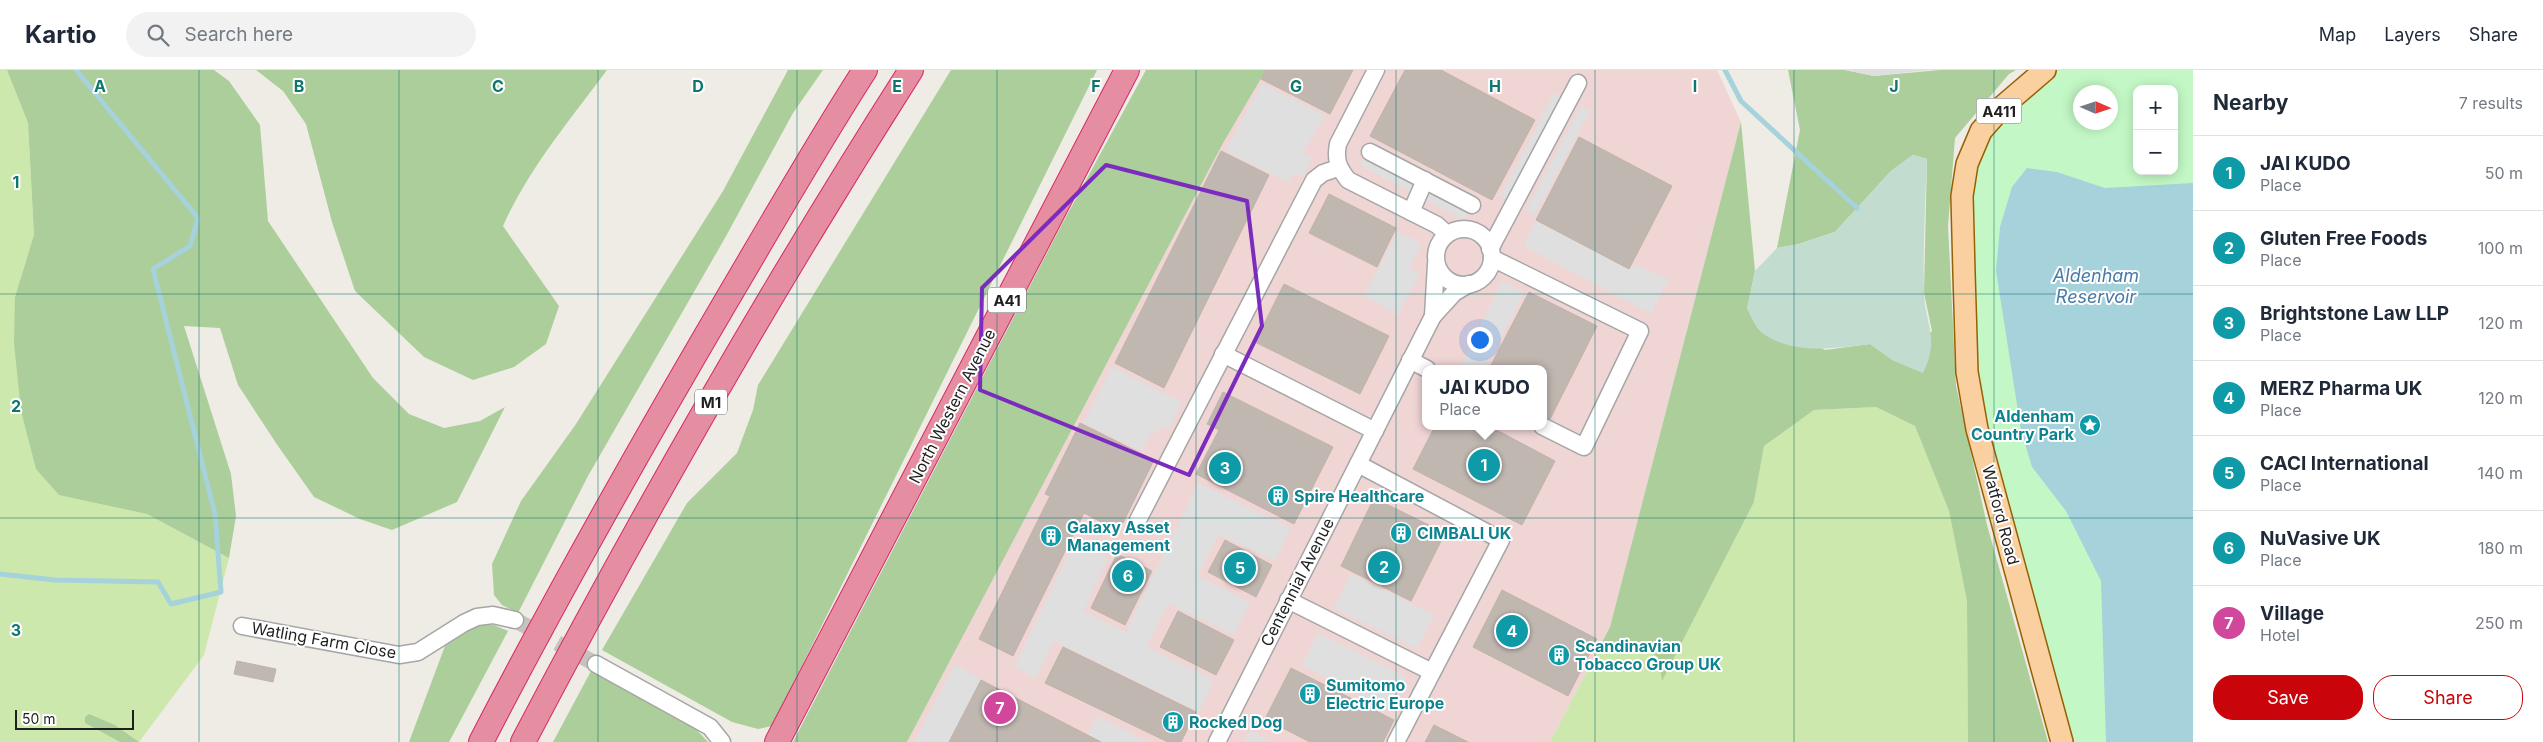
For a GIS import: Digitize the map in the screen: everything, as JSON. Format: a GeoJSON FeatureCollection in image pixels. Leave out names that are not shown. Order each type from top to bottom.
{"type":"FeatureCollection","features":[{"type":"Feature","properties":{"kind":"highway","name":"M1"},"geometry":{"type":"LineString","coordinates":[[481,742],[529,650],[644,444],[774,221],[865,70]]}},
{"type":"Feature","properties":{"kind":"highway","name":"M1"},"geometry":{"type":"LineString","coordinates":[[523,742],[620,562],[735,360],[911,70]]}},
{"type":"Feature","properties":{"kind":"highway","name":"North Western Avenue"},"geometry":{"type":"LineString","coordinates":[[777,742],[1128,70]]}},
{"type":"Feature","properties":{"kind":"main road","name":"Watford Road"},"geometry":{"type":"LineString","coordinates":[[2046,70],[2003,106],[1981,131],[1967,164],[1962,196],[1967,372],[1978,429],[2062,742]]}},
{"type":"Feature","properties":{"kind":"street"},"geometry":{"type":"LineString","coordinates":[[1376,70],[1338,144],[1336,156],[1338,168],[1348,180],[1437,225],[1447,234]]}},
{"type":"Feature","properties":{"kind":"street"},"geometry":{"type":"LineString","coordinates":[[1433,316],[1454,293],[1485,275],[1491,253],[1578,83]]}},
{"type":"Feature","properties":{"kind":"street"},"geometry":{"type":"LineString","coordinates":[[1370,152],[1472,204]]}},
{"type":"Feature","properties":{"kind":"street"},"geometry":{"type":"LineString","coordinates":[[1138,520],[1314,180],[1323,173],[1338,168]]}},
{"type":"Feature","properties":{"kind":"street"},"geometry":{"type":"LineString","coordinates":[[1410,212],[1425,180]]}},
{"type":"Feature","properties":{"kind":"street"},"geometry":{"type":"LineString","coordinates":[[1433,316],[1437,284],[1436,261],[1438,246],[1447,234],[1454,230],[1472,230],[1487,240],[1491,253],[1640,331],[1584,448],[1547,429]]}},
{"type":"Feature","properties":{"kind":"street"},"geometry":{"type":"LineString","coordinates":[[1436,261],[1439,270],[1452,282],[1469,284]]}},
{"type":"Feature","properties":{"kind":"street","name":"Centennial Avenue"},"geometry":{"type":"LineString","coordinates":[[1217,742],[1433,316]]}},
{"type":"Feature","properties":{"kind":"street"},"geometry":{"type":"LineString","coordinates":[[1223,354],[1375,431]]}},
{"type":"Feature","properties":{"kind":"street"},"geometry":{"type":"LineString","coordinates":[[1410,360],[1422,366]]}},
{"type":"Feature","properties":{"kind":"street"},"geometry":{"type":"LineString","coordinates":[[1358,464],[1501,540],[1396,742]]}},
{"type":"Feature","properties":{"kind":"street"},"geometry":{"type":"LineString","coordinates":[[1288,600],[1432,672]]}},
{"type":"Feature","properties":{"kind":"street","name":"Watling Farm Close"},"geometry":{"type":"LineString","coordinates":[[242,626],[399,654],[418,652],[464,622],[477,617],[493,615],[515,620]]}},
{"type":"Feature","properties":{"kind":"street"},"geometry":{"type":"LineString","coordinates":[[596,664],[710,727],[722,742]]}},
{"type":"Feature","properties":{"kind":"highlighted area"},"geometry":{"type":"Polygon","coordinates":[[[1106,165],[1247,201],[1262,326],[1189,475],[980,390],[982,288],[1106,165]]]}},
{"type":"Feature","properties":{"kind":"shaded area"},"geometry":{"type":"Polygon","coordinates":[[[1266,70],[1717,70],[1741,122],[1610,627],[1550,742],[907,742],[1222,145],[1266,70]]]}},
{"type":"Feature","properties":{"kind":"shaded area"},"geometry":{"type":"Polygon","coordinates":[[[1845,70],[1929,70],[1874,76],[1845,70]]]}},
{"type":"Feature","properties":{"kind":"shaded area"},"geometry":{"type":"Polygon","coordinates":[[[1262,83],[1325,116],[1302,153],[1312,158],[1303,177],[1293,173],[1288,182],[1225,151],[1262,83]]]}},
{"type":"Feature","properties":{"kind":"shaded area"},"geometry":{"type":"Polygon","coordinates":[[[1554,93],[1565,98],[1512,202],[1500,196],[1554,93]]]}},
{"type":"Feature","properties":{"kind":"shaded area"},"geometry":{"type":"Polygon","coordinates":[[[1581,106],[1590,111],[1535,215],[1526,210],[1581,106]]]}},
{"type":"Feature","properties":{"kind":"shaded area"},"geometry":{"type":"Polygon","coordinates":[[[1372,142],[1476,197],[1464,220],[1360,165],[1372,142]]]}},
{"type":"Feature","properties":{"kind":"shaded area"},"geometry":{"type":"Polygon","coordinates":[[[1536,220],[1629,269],[1632,264],[1669,279],[1651,314],[1524,246],[1536,220]]]}},
{"type":"Feature","properties":{"kind":"shaded area"},"geometry":{"type":"Polygon","coordinates":[[[1398,231],[1422,244],[1409,268],[1420,274],[1398,315],[1364,296],[1398,231]]]}},
{"type":"Feature","properties":{"kind":"shaded area"},"geometry":{"type":"Polygon","coordinates":[[[1502,281],[1524,293],[1487,365],[1461,365],[1502,281]]]}},
{"type":"Feature","properties":{"kind":"shaded area"},"geometry":{"type":"Polygon","coordinates":[[[1112,367],[1182,402],[1169,429],[1163,427],[1150,435],[1142,451],[1083,423],[1112,367]]]}},
{"type":"Feature","properties":{"kind":"shaded area"},"geometry":{"type":"Polygon","coordinates":[[[1198,483],[1291,528],[1275,561],[1218,534],[1198,576],[1250,602],[1234,635],[1168,603],[1147,647],[1214,680],[1199,712],[1054,641],[1036,678],[1014,667],[1074,543],[1108,559],[1083,611],[1126,632],[1198,483]]]}},
{"type":"Feature","properties":{"kind":"shaded area"},"geometry":{"type":"Polygon","coordinates":[[[1351,574],[1434,615],[1417,649],[1334,608],[1351,574]]]}},
{"type":"Feature","properties":{"kind":"shaded area"},"geometry":{"type":"Polygon","coordinates":[[[1318,633],[1406,677],[1391,710],[1302,665],[1318,633]]]}},
{"type":"Feature","properties":{"kind":"shaded area"},"geometry":{"type":"Polygon","coordinates":[[[955,664],[981,680],[949,742],[914,742],[955,664]]]}},
{"type":"Feature","properties":{"kind":"shaded area"},"geometry":{"type":"Polygon","coordinates":[[[1097,716],[1148,742],[1085,742],[1097,716]]]}},
{"type":"Feature","properties":{"kind":"shaded area"},"geometry":{"type":"Polygon","coordinates":[[[1250,730],[1272,742],[1244,742],[1250,730]]]}},
{"type":"Feature","properties":{"kind":"green space"},"geometry":{"type":"Polygon","coordinates":[[[0,70],[7,70],[28,123],[34,236],[15,297],[104,504],[147,514],[229,558],[204,655],[139,742],[115,725],[85,723],[120,742],[0,742],[0,70]]]}},
{"type":"Feature","properties":{"kind":"green space"},"geometry":{"type":"Polygon","coordinates":[[[7,70],[214,70],[229,81],[260,125],[268,221],[373,378],[409,414],[444,428],[480,421],[505,407],[457,502],[392,530],[360,519],[314,497],[238,385],[220,328],[184,326],[231,474],[236,516],[229,558],[147,514],[59,495],[36,469],[21,411],[14,343],[15,297],[34,235],[28,123],[7,70]]]}},
{"type":"Feature","properties":{"kind":"green space"},"geometry":{"type":"Polygon","coordinates":[[[256,70],[607,70],[538,164],[513,205],[503,226],[559,306],[546,344],[514,367],[473,380],[424,357],[355,291],[332,222],[306,124],[283,91],[256,70]]]}},
{"type":"Feature","properties":{"kind":"green space"},"geometry":{"type":"Polygon","coordinates":[[[788,70],[823,70],[793,113],[725,238],[588,476],[518,613],[502,605],[494,595],[492,564],[521,501],[576,424],[723,191],[788,70]]]}},
{"type":"Feature","properties":{"kind":"green space"},"geometry":{"type":"Polygon","coordinates":[[[951,70],[1097,70],[772,726],[758,729],[732,722],[602,650],[687,503],[737,453],[753,410],[758,385],[951,70]]]}},
{"type":"Feature","properties":{"kind":"green space"},"geometry":{"type":"Polygon","coordinates":[[[1146,70],[1266,70],[1222,145],[907,742],[793,742],[1061,226],[1146,70]]]}},
{"type":"Feature","properties":{"kind":"green space"},"geometry":{"type":"Polygon","coordinates":[[[1788,70],[1845,70],[1874,76],[1940,70],[2016,70],[2009,74],[1955,138],[1948,226],[1956,386],[1987,525],[2048,742],[1968,742],[1967,601],[1949,511],[1915,426],[1876,407],[1814,410],[1764,446],[1754,502],[1662,681],[1658,657],[1646,649],[1623,650],[1600,646],[1610,627],[1741,122],[1755,271],[1747,309],[1825,350],[1870,344],[1894,361],[1932,331],[1924,293],[1927,159],[1913,155],[1891,171],[1835,232],[1799,244],[1777,248],[1800,130],[1788,70]]]}},
{"type":"Feature","properties":{"kind":"green space","name":"Aldenham Reservoir"},"geometry":{"type":"Polygon","coordinates":[[[2058,70],[2193,70],[2193,742],[2072,742],[1997,476],[1975,374],[1970,248],[1972,175],[1992,128],[2058,70]]]}},
{"type":"Feature","properties":{"kind":"green space"},"geometry":{"type":"Polygon","coordinates":[[[1913,155],[1927,159],[1924,290],[1931,350],[1923,373],[1894,361],[1870,344],[1828,348],[1800,347],[1786,345],[1773,340],[1761,332],[1747,309],[1755,271],[1777,248],[1799,244],[1835,232],[1891,171],[1913,155]]]}},
{"type":"Feature","properties":{"kind":"green space"},"geometry":{"type":"Polygon","coordinates":[[[1876,407],[1915,426],[1949,511],[1967,601],[1968,742],[1550,742],[1600,646],[1623,650],[1646,649],[1658,656],[1662,680],[1754,502],[1764,446],[1814,410],[1876,407]]]}},
{"type":"Feature","properties":{"kind":"green space"},"geometry":{"type":"Polygon","coordinates":[[[478,623],[494,625],[508,631],[449,742],[409,742],[445,646],[478,623]]]}},
{"type":"Feature","properties":{"kind":"green space"},"geometry":{"type":"Polygon","coordinates":[[[591,671],[692,725],[708,742],[553,742],[591,671]]]}},
{"type":"Feature","properties":{"kind":"green space"},"geometry":{"type":"Polygon","coordinates":[[[89,714],[115,725],[139,742],[120,742],[85,723],[85,717],[89,714]]]}},
{"type":"Feature","properties":{"kind":"water","name":"Aldenham Reservoir"},"geometry":{"type":"Polygon","coordinates":[[[2027,168],[2057,172],[2105,188],[2193,183],[2193,742],[2106,742],[2101,581],[2066,511],[2032,467],[2021,430],[1996,271],[2000,227],[2012,187],[2027,168]]]}},
{"type":"Feature","properties":{"kind":"building"},"geometry":{"type":"Polygon","coordinates":[[[1266,70],[1353,70],[1330,114],[1261,79],[1266,70]]]}},
{"type":"Feature","properties":{"kind":"building"},"geometry":{"type":"Polygon","coordinates":[[[1405,70],[1441,70],[1535,120],[1492,200],[1370,136],[1405,70]]]}},
{"type":"Feature","properties":{"kind":"building"},"geometry":{"type":"Polygon","coordinates":[[[1579,137],[1672,186],[1629,269],[1536,220],[1579,137]]]}},
{"type":"Feature","properties":{"kind":"building"},"geometry":{"type":"Polygon","coordinates":[[[1221,151],[1269,175],[1164,388],[1115,363],[1221,151]]]}},
{"type":"Feature","properties":{"kind":"building"},"geometry":{"type":"Polygon","coordinates":[[[1329,194],[1396,228],[1377,267],[1309,233],[1329,194]]]}},
{"type":"Feature","properties":{"kind":"building"},"geometry":{"type":"Polygon","coordinates":[[[1284,284],[1389,336],[1360,394],[1255,342],[1284,284]]]}},
{"type":"Feature","properties":{"kind":"building"},"geometry":{"type":"Polygon","coordinates":[[[1529,292],[1597,326],[1550,419],[1547,418],[1547,365],[1491,365],[1529,292]]]}},
{"type":"Feature","properties":{"kind":"building"},"geometry":{"type":"Polygon","coordinates":[[[1223,392],[1333,447],[1294,524],[1196,474],[1219,430],[1207,424],[1223,392]]]}},
{"type":"Feature","properties":{"kind":"building"},"geometry":{"type":"Polygon","coordinates":[[[1080,423],[1154,460],[1119,531],[1084,513],[1013,656],[979,639],[1050,496],[1045,494],[1080,423]]]}},
{"type":"Feature","properties":{"kind":"building"},"geometry":{"type":"Polygon","coordinates":[[[1433,430],[1497,430],[1555,461],[1522,525],[1413,469],[1433,430]]]}},
{"type":"Feature","properties":{"kind":"building"},"geometry":{"type":"Polygon","coordinates":[[[1374,498],[1445,533],[1411,601],[1341,566],[1374,498]]]}},
{"type":"Feature","properties":{"kind":"building"},"geometry":{"type":"Polygon","coordinates":[[[1225,540],[1272,565],[1256,597],[1208,572],[1225,540]]]}},
{"type":"Feature","properties":{"kind":"building"},"geometry":{"type":"Polygon","coordinates":[[[1117,554],[1152,571],[1125,625],[1091,608],[1117,554]]]}},
{"type":"Feature","properties":{"kind":"building"},"geometry":{"type":"Polygon","coordinates":[[[1502,590],[1597,639],[1568,696],[1473,647],[1502,590]]]}},
{"type":"Feature","properties":{"kind":"building"},"geometry":{"type":"Polygon","coordinates":[[[1178,611],[1234,640],[1216,675],[1160,647],[1178,611]]]}},
{"type":"Feature","properties":{"kind":"building"},"geometry":{"type":"Polygon","coordinates":[[[1063,647],[1196,712],[1181,742],[1168,742],[1045,683],[1063,647]]]}},
{"type":"Feature","properties":{"kind":"building"},"geometry":{"type":"Polygon","coordinates":[[[237,661],[276,669],[273,682],[234,674],[237,661]]]}},
{"type":"Feature","properties":{"kind":"building","name":"Sumitomo Electric Europe"},"geometry":{"type":"Polygon","coordinates":[[[1291,668],[1394,720],[1383,742],[1310,742],[1265,719],[1291,668]]]}},
{"type":"Feature","properties":{"kind":"building"},"geometry":{"type":"Polygon","coordinates":[[[981,680],[1101,742],[949,742],[981,680]]]}},
{"type":"Feature","properties":{"kind":"building"},"geometry":{"type":"Polygon","coordinates":[[[1434,725],[1468,742],[1425,742],[1434,725]]]}},
{"type":"Feature","properties":{"kind":"waterway"},"geometry":{"type":"LineString","coordinates":[[0,574],[55,580],[158,582],[171,604],[221,592],[215,514],[153,269],[190,246],[198,218],[76,70]]}},
{"type":"Feature","properties":{"kind":"waterway"},"geometry":{"type":"LineString","coordinates":[[1725,70],[1741,101],[1857,208]]}},
{"type":"Feature","properties":{"kind":"tunnel"},"geometry":{"type":"LineString","coordinates":[[515,620],[596,664]]}},
{"type":"Feature","properties":{"kind":"place","name":"Aldenham Country Park"},"geometry":{"type":"Point","coordinates":[2090,425]}},
{"type":"Feature","properties":{"kind":"place","name":"JAI KUDO"},"geometry":{"type":"Point","coordinates":[1484,465]}},
{"type":"Feature","properties":{"kind":"place","name":"Brightstone Law LLP"},"geometry":{"type":"Point","coordinates":[1225,468]}},
{"type":"Feature","properties":{"kind":"place","name":"Spire Healthcare"},"geometry":{"type":"Point","coordinates":[1278,496]}},
{"type":"Feature","properties":{"kind":"place","name":"CIMBALI UK"},"geometry":{"type":"Point","coordinates":[1401,533]}},
{"type":"Feature","properties":{"kind":"place","name":"Galaxy Asset Management"},"geometry":{"type":"Point","coordinates":[1051,536]}},
{"type":"Feature","properties":{"kind":"place","name":"Gluten Free Foods"},"geometry":{"type":"Point","coordinates":[1384,567]}},
{"type":"Feature","properties":{"kind":"place","name":"CACI International"},"geometry":{"type":"Point","coordinates":[1240,568]}},
{"type":"Feature","properties":{"kind":"place","name":"NuVasive UK"},"geometry":{"type":"Point","coordinates":[1128,576]}},
{"type":"Feature","properties":{"kind":"place","name":"MERZ Pharma UK"},"geometry":{"type":"Point","coordinates":[1512,631]}},
{"type":"Feature","properties":{"kind":"place","name":"Scandinavian Tobacco Group UK"},"geometry":{"type":"Point","coordinates":[1559,655]}},
{"type":"Feature","properties":{"kind":"place","name":"Sumitomo Electric Europe"},"geometry":{"type":"Point","coordinates":[1310,694]}},
{"type":"Feature","properties":{"kind":"place","name":"Village"},"geometry":{"type":"Point","coordinates":[1000,708]}},
{"type":"Feature","properties":{"kind":"place","name":"Rocked Dog"},"geometry":{"type":"Point","coordinates":[1173,722]}}]}
